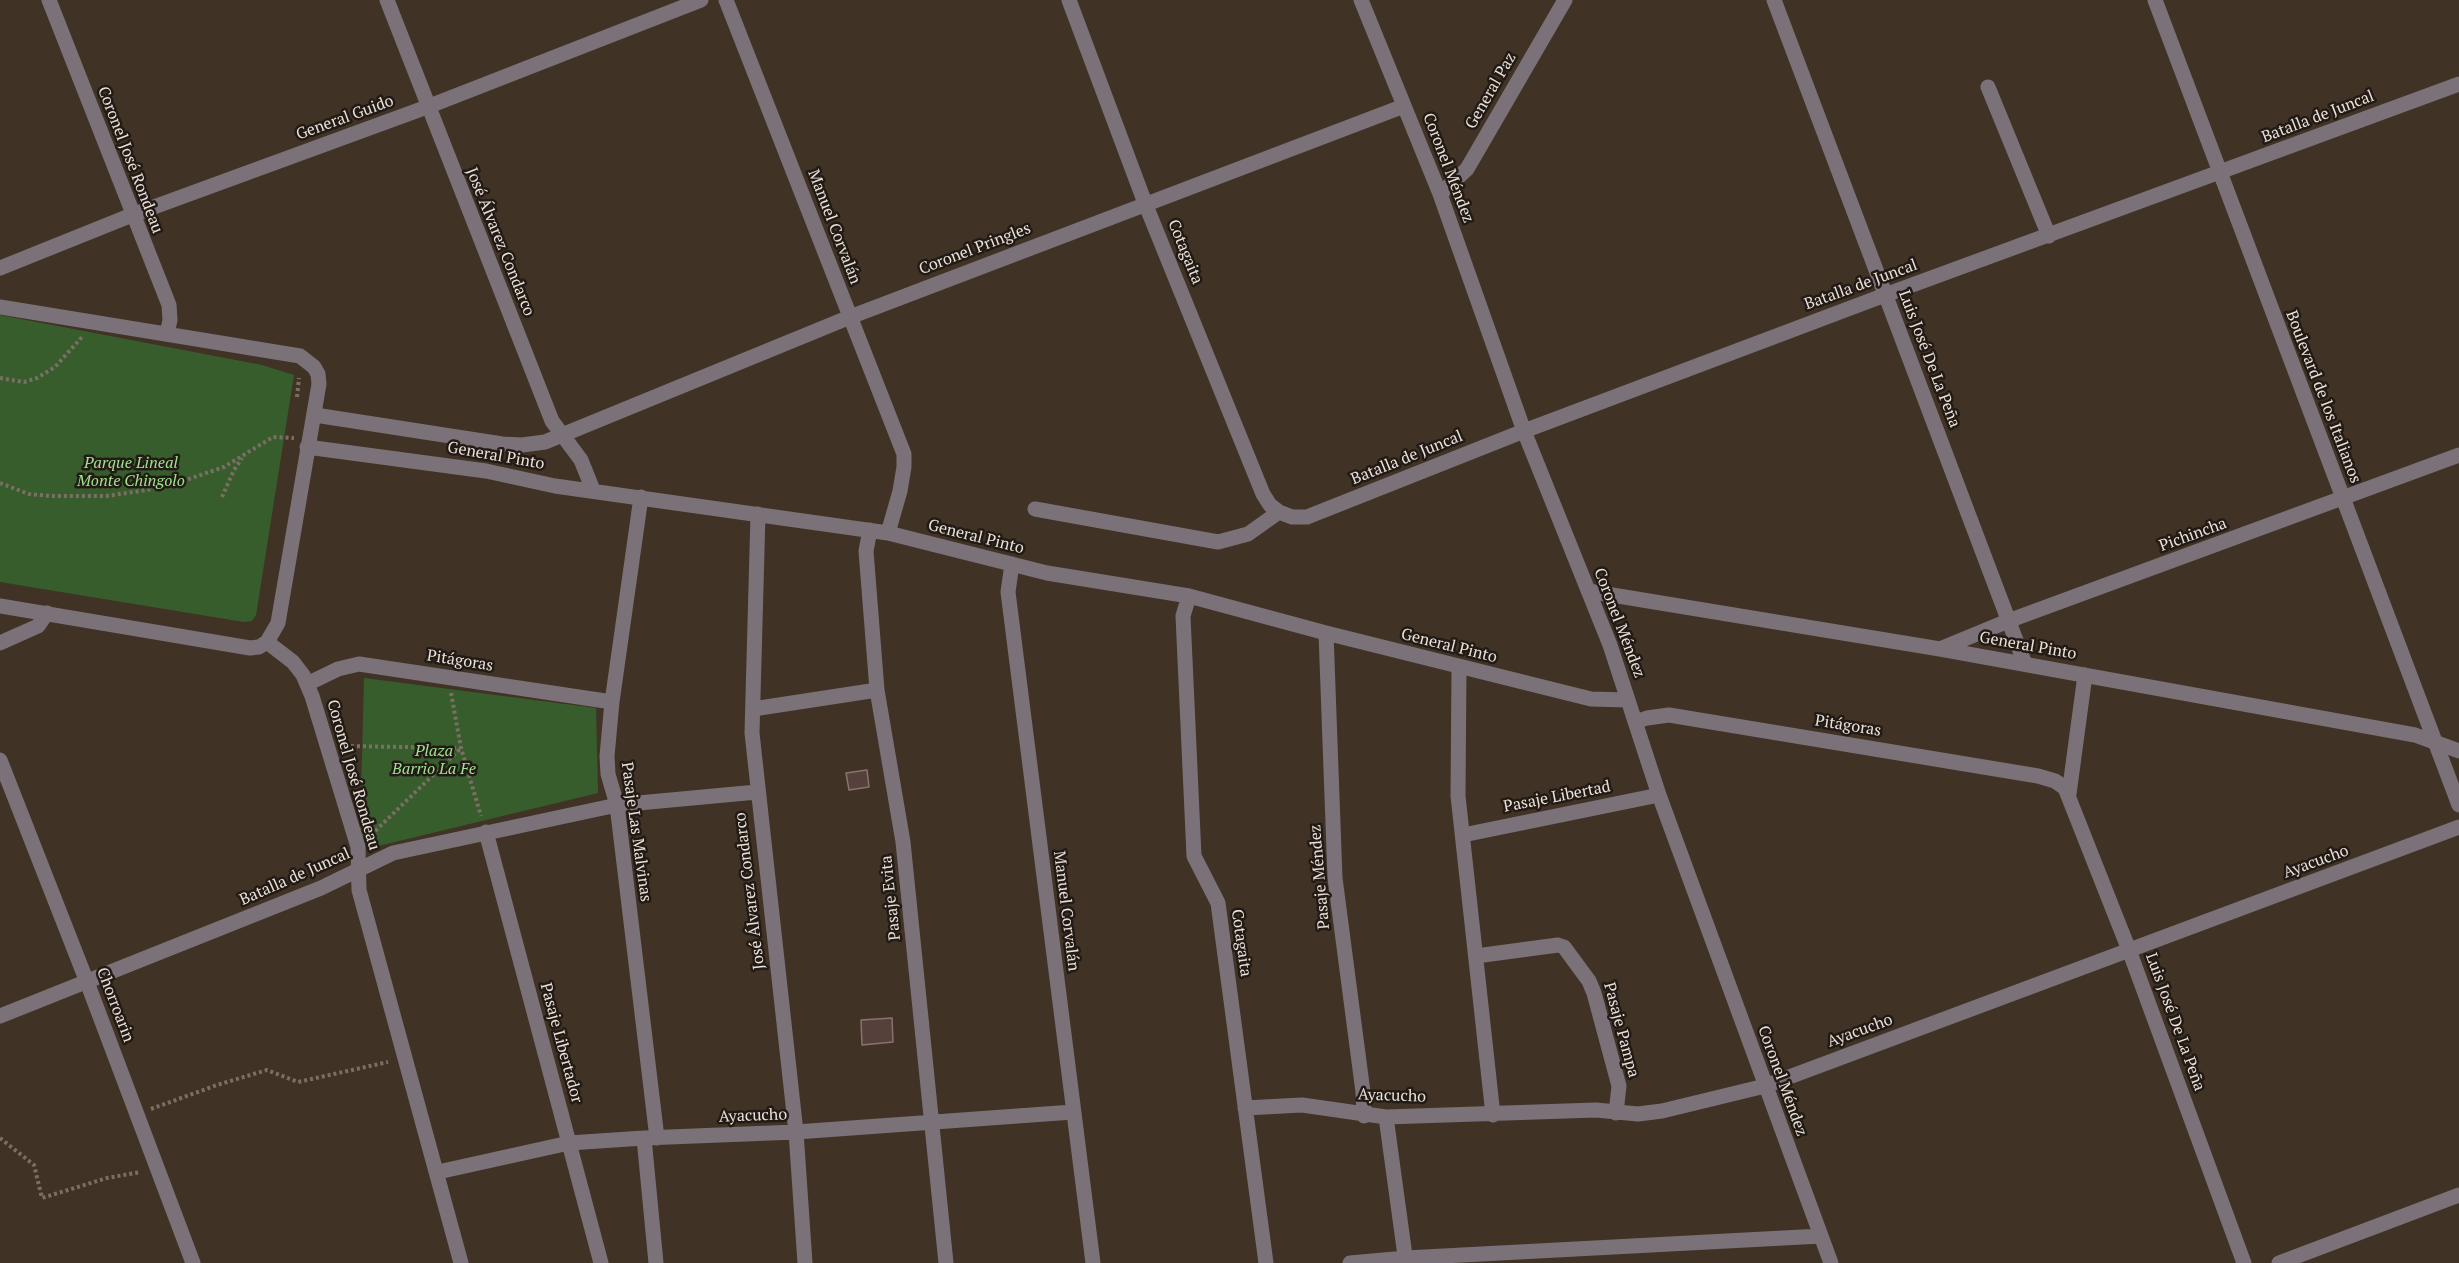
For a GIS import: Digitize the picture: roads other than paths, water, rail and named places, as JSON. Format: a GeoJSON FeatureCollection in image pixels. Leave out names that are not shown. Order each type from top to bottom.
{"type":"FeatureCollection","features":[{"type":"Feature","properties":{"kind":"street","name":"Coronel José Rondeau"},"geometry":{"type":"LineString","coordinates":[[49,0],[169,305],[170,320],[167,334]]}},
{"type":"Feature","properties":{"kind":"street","name":"José Álvarez Condarco"},"geometry":{"type":"LineString","coordinates":[[387,0],[552,422],[580,460],[592,490]]}},
{"type":"Feature","properties":{"kind":"street","name":"General Guido"},"geometry":{"type":"LineString","coordinates":[[0,268],[132,215],[427,107],[701,0]]}},
{"type":"Feature","properties":{"kind":"street","name":"Manuel Corvalán"},"geometry":{"type":"LineString","coordinates":[[726,0],[904,454],[904,467],[888,533]]}},
{"type":"Feature","properties":{"kind":"street","name":"Cotagaita"},"geometry":{"type":"LineString","coordinates":[[1069,0],[1145,203],[1263,494],[1270,505],[1279,512]]}},
{"type":"Feature","properties":{"kind":"street","name":"Coronel Méndez"},"geometry":{"type":"LineString","coordinates":[[1361,0],[1440,194],[1524,431],[1610,645],[1659,795],[1831,1263]]}},
{"type":"Feature","properties":{"kind":"street","name":"General Paz"},"geometry":{"type":"LineString","coordinates":[[1440,194],[1467,169],[1565,0]]}},
{"type":"Feature","properties":{"kind":"street","name":"Luis José De La Peña"},"geometry":{"type":"LineString","coordinates":[[1774,0],[2025,664]]}},
{"type":"Feature","properties":{"kind":"street","name":"Boulevard de los Italianos"},"geometry":{"type":"LineString","coordinates":[[2155,0],[2459,806]]}},
{"type":"Feature","properties":{"kind":"street","name":"Batalla de Juncal"},"geometry":{"type":"LineString","coordinates":[[1279,512],[1292,517],[1307,518],[1524,431],[1885,295],[2459,84]]}},
{"type":"Feature","properties":{"kind":"street"},"geometry":{"type":"LineString","coordinates":[[1988,87],[2049,236]]}},
{"type":"Feature","properties":{"kind":"street","name":"Coronel Pringles"},"geometry":{"type":"LineString","coordinates":[[562,436],[850,317],[1404,106]]}},
{"type":"Feature","properties":{"kind":"street"},"geometry":{"type":"LineString","coordinates":[[0,307],[300,356],[309,362],[318,374],[319,384],[278,622],[267,642],[259,647],[250,648],[0,606]]}},
{"type":"Feature","properties":{"kind":"street","name":"General Pinto"},"geometry":{"type":"LineString","coordinates":[[315,415],[502,444],[533,444],[562,436]]}},
{"type":"Feature","properties":{"kind":"street","name":"General Pinto"},"geometry":{"type":"LineString","coordinates":[[307,444],[486,471],[555,486],[888,533],[1047,573],[1189,596],[1326,633],[1591,699],[1628,700]]}},
{"type":"Feature","properties":{"kind":"street","name":"Pichincha"},"geometry":{"type":"LineString","coordinates":[[1940,649],[2008,621],[2459,455]]}},
{"type":"Feature","properties":{"kind":"street","name":"Pasaje Las Malvinas"},"geometry":{"type":"LineString","coordinates":[[641,497],[612,702],[607,756],[608,774],[616,805],[650,1138],[656,1263]]}},
{"type":"Feature","properties":{"kind":"street"},"geometry":{"type":"LineString","coordinates":[[1035,510],[1218,542],[1248,534],[1279,512]]}},
{"type":"Feature","properties":{"kind":"street","name":"José Álvarez Condarco"},"geometry":{"type":"LineString","coordinates":[[758,514],[753,733],[757,792],[796,1132],[805,1263]]}},
{"type":"Feature","properties":{"kind":"street","name":"Pasaje Evita"},"geometry":{"type":"LineString","coordinates":[[870,530],[866,551],[877,690],[903,842],[946,1263]]}},
{"type":"Feature","properties":{"kind":"street","name":"Manuel Corvalán"},"geometry":{"type":"LineString","coordinates":[[1012,564],[1008,592],[1093,1263]]}},
{"type":"Feature","properties":{"kind":"street","name":"General Pinto"},"geometry":{"type":"LineString","coordinates":[[1588,591],[1940,649],[2415,735],[2459,751]]}},
{"type":"Feature","properties":{"kind":"street","name":"Cotagaita"},"geometry":{"type":"LineString","coordinates":[[1189,596],[1183,616],[1194,856],[1218,903],[1266,1263]]}},
{"type":"Feature","properties":{"kind":"street"},"geometry":{"type":"LineString","coordinates":[[0,643],[38,626],[47,613]]}},
{"type":"Feature","properties":{"kind":"street","name":"Pasaje Méndez"},"geometry":{"type":"LineString","coordinates":[[1326,633],[1335,878],[1363,1092],[1364,1116]]}},
{"type":"Feature","properties":{"kind":"street","name":"Coronel José Rondeau"},"geometry":{"type":"LineString","coordinates":[[267,642],[293,662],[307,684],[358,847],[359,890],[438,1172],[461,1263]]}},
{"type":"Feature","properties":{"kind":"street","name":"Pitágoras"},"geometry":{"type":"LineString","coordinates":[[307,684],[338,669],[359,664],[612,702]]}},
{"type":"Feature","properties":{"kind":"street"},"geometry":{"type":"LineString","coordinates":[[1459,667],[1458,796],[1492,1115]]}},
{"type":"Feature","properties":{"kind":"street","name":"Luis José De La Peña"},"geometry":{"type":"LineString","coordinates":[[2069,795],[2085,675]]}},
{"type":"Feature","properties":{"kind":"street"},"geometry":{"type":"LineString","coordinates":[[753,709],[877,690]]}},
{"type":"Feature","properties":{"kind":"street","name":"Pitágoras"},"geometry":{"type":"LineString","coordinates":[[1635,722],[1668,715],[2038,776],[2055,781]]}},
{"type":"Feature","properties":{"kind":"street","name":"Chorroarin"},"geometry":{"type":"LineString","coordinates":[[0,760],[193,1263]]}},
{"type":"Feature","properties":{"kind":"street","name":"Luis José De La Peña"},"geometry":{"type":"LineString","coordinates":[[2055,781],[2069,795],[2129,950],[2244,1263]]}},
{"type":"Feature","properties":{"kind":"street","name":"Batalla de Juncal"},"geometry":{"type":"LineString","coordinates":[[0,1016],[321,888],[393,853],[616,805],[757,792]]}},
{"type":"Feature","properties":{"kind":"street","name":"Pasaje Libertad"},"geometry":{"type":"LineString","coordinates":[[1462,835],[1659,795]]}},
{"type":"Feature","properties":{"kind":"street","name":"Ayacucho"},"geometry":{"type":"LineString","coordinates":[[1245,1108],[1302,1105],[1364,1116],[1386,1117],[1596,1110],[1638,1114],[1662,1111],[1765,1086],[2459,827]]}},
{"type":"Feature","properties":{"kind":"street","name":"Pasaje Libertador"},"geometry":{"type":"LineString","coordinates":[[486,832],[601,1263]]}},
{"type":"Feature","properties":{"kind":"street","name":"Pasaje Pampa"},"geometry":{"type":"LineString","coordinates":[[1476,956],[1558,945],[1564,947],[1589,981],[1594,993],[1619,1086],[1616,1113]]}},
{"type":"Feature","properties":{"kind":"street","name":"Ayacucho"},"geometry":{"type":"LineString","coordinates":[[438,1172],[569,1143],[796,1132],[1073,1112]]}},
{"type":"Feature","properties":{"kind":"street"},"geometry":{"type":"LineString","coordinates":[[1386,1117],[1406,1260]]}},
{"type":"Feature","properties":{"kind":"street"},"geometry":{"type":"LineString","coordinates":[[2279,1263],[2459,1195]]}},
{"type":"Feature","properties":{"kind":"street"},"geometry":{"type":"LineString","coordinates":[[1350,1263],[1821,1236]]}},
{"type":"Feature","properties":{"kind":"park label","name":"Parque Lineal Monte Chingolo"},"geometry":{"type":"Point","coordinates":[131,472]}},
{"type":"Feature","properties":{"kind":"park label","name":"Plaza Barrio La Fe"},"geometry":{"type":"Point","coordinates":[434,760]}}]}
